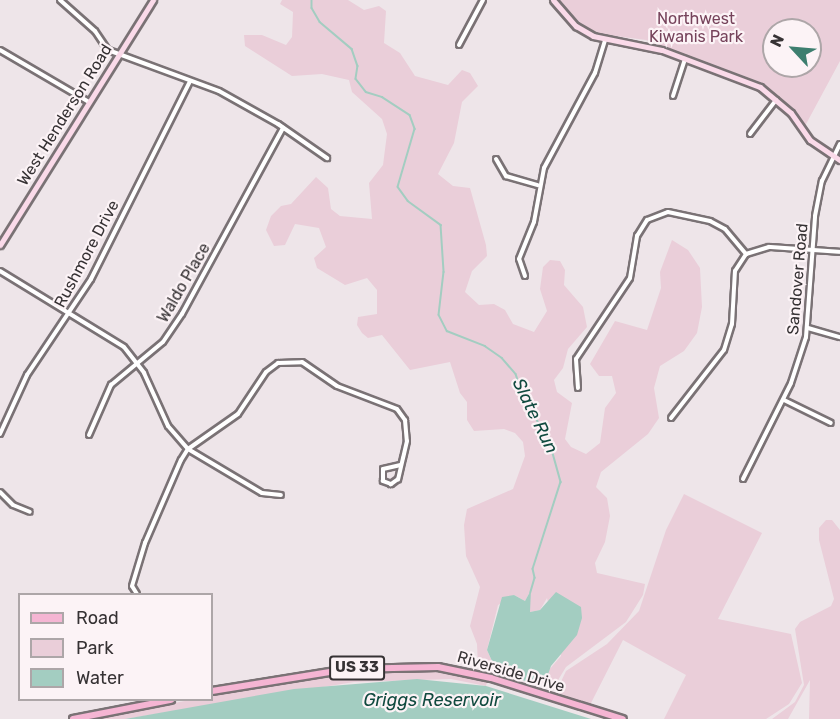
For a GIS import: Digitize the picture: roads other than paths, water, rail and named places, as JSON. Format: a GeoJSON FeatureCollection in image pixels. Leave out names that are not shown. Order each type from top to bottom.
{"type":"FeatureCollection","features":[{"type":"Feature","properties":{"kind":"main road","name":"Riverside Drive"},"geometry":{"type":"LineString","coordinates":[[213,692],[348,669],[408,665],[456,669],[623,719]]}},
{"type":"Feature","properties":{"kind":"main road"},"geometry":{"type":"LineString","coordinates":[[74,719],[161,701]]}},
{"type":"Feature","properties":{"kind":"street"},"geometry":{"type":"LineString","coordinates":[[60,0],[95,31],[101,45],[117,55],[219,91],[283,128],[327,158]]}},
{"type":"Feature","properties":{"kind":"street","name":"West Henderson Road"},"geometry":{"type":"LineString","coordinates":[[0,244],[153,0]]}},
{"type":"Feature","properties":{"kind":"street"},"geometry":{"type":"LineString","coordinates":[[459,45],[483,0]]}},
{"type":"Feature","properties":{"kind":"street"},"geometry":{"type":"LineString","coordinates":[[553,0],[576,26],[605,40],[645,46],[742,78],[777,100],[810,140],[840,160]]}},
{"type":"Feature","properties":{"kind":"street"},"geometry":{"type":"LineString","coordinates":[[525,276],[519,259],[534,222],[538,185],[544,168],[600,62],[605,40]]}},
{"type":"Feature","properties":{"kind":"street"},"geometry":{"type":"LineString","coordinates":[[0,50],[89,102]]}},
{"type":"Feature","properties":{"kind":"street"},"geometry":{"type":"LineString","coordinates":[[673,96],[685,58]]}},
{"type":"Feature","properties":{"kind":"street","name":"Rushmore Drive"},"geometry":{"type":"LineString","coordinates":[[0,434],[27,375],[71,312],[190,81]]}},
{"type":"Feature","properties":{"kind":"street"},"geometry":{"type":"LineString","coordinates":[[750,134],[777,100]]}},
{"type":"Feature","properties":{"kind":"street","name":"Waldo Place"},"geometry":{"type":"LineString","coordinates":[[89,435],[111,385],[163,342],[182,314],[283,128]]}},
{"type":"Feature","properties":{"kind":"street","name":"Sandover Road"},"geometry":{"type":"LineString","coordinates":[[743,479],[784,400],[808,328],[813,248],[822,181],[840,144]]}},
{"type":"Feature","properties":{"kind":"street"},"geometry":{"type":"LineString","coordinates":[[496,159],[506,176],[538,185]]}},
{"type":"Feature","properties":{"kind":"street"},"geometry":{"type":"LineString","coordinates":[[578,388],[576,359],[630,278],[637,236],[647,220],[668,212],[710,221],[724,228],[746,254]]}},
{"type":"Feature","properties":{"kind":"street"},"geometry":{"type":"LineString","coordinates":[[670,418],[679,403],[708,376],[724,350],[732,324],[735,271],[746,254],[760,248],[813,248],[840,252]]}},
{"type":"Feature","properties":{"kind":"street"},"geometry":{"type":"LineString","coordinates":[[0,271],[117,340],[136,362],[168,426],[188,449],[262,493],[281,495]]}},
{"type":"Feature","properties":{"kind":"street"},"geometry":{"type":"LineString","coordinates":[[808,328],[840,337]]}},
{"type":"Feature","properties":{"kind":"street"},"geometry":{"type":"LineString","coordinates":[[136,593],[132,586],[145,543],[188,449],[238,414],[266,372],[290,360],[302,362],[354,394],[396,408],[407,428],[401,465],[395,483],[383,482],[383,469],[401,465]]}},
{"type":"Feature","properties":{"kind":"street"},"geometry":{"type":"LineString","coordinates":[[784,400],[831,423]]}},
{"type":"Feature","properties":{"kind":"street"},"geometry":{"type":"LineString","coordinates":[[0,492],[13,505],[30,512]]}},
{"type":"Feature","properties":{"kind":"water"},"geometry":{"type":"Polygon","coordinates":[[[531,590],[530,612],[540,610],[556,592],[581,607],[582,618],[577,635],[551,666],[546,680],[532,683],[497,672],[487,650],[502,597],[514,595],[525,601],[531,590]]]}},
{"type":"Feature","properties":{"kind":"water","name":"Griggs Reservoir"},"geometry":{"type":"Polygon","coordinates":[[[417,679],[486,686],[591,719],[125,719],[294,689],[417,679]]]}},
{"type":"Feature","properties":{"kind":"waterway","name":"Slate Run"},"geometry":{"type":"LineString","coordinates":[[312,0],[312,8],[320,22],[352,49],[358,66],[356,79],[366,92],[382,97],[410,115],[415,129],[398,187],[408,201],[441,225],[444,272],[439,315],[447,331],[485,346],[502,358],[516,374],[524,399],[549,439],[561,482],[533,569],[535,578],[531,592]]}},
{"type":"Feature","properties":{"kind":"park label","name":"Northwest Kiwanis Park"},"geometry":{"type":"Point","coordinates":[696,28]}}]}
